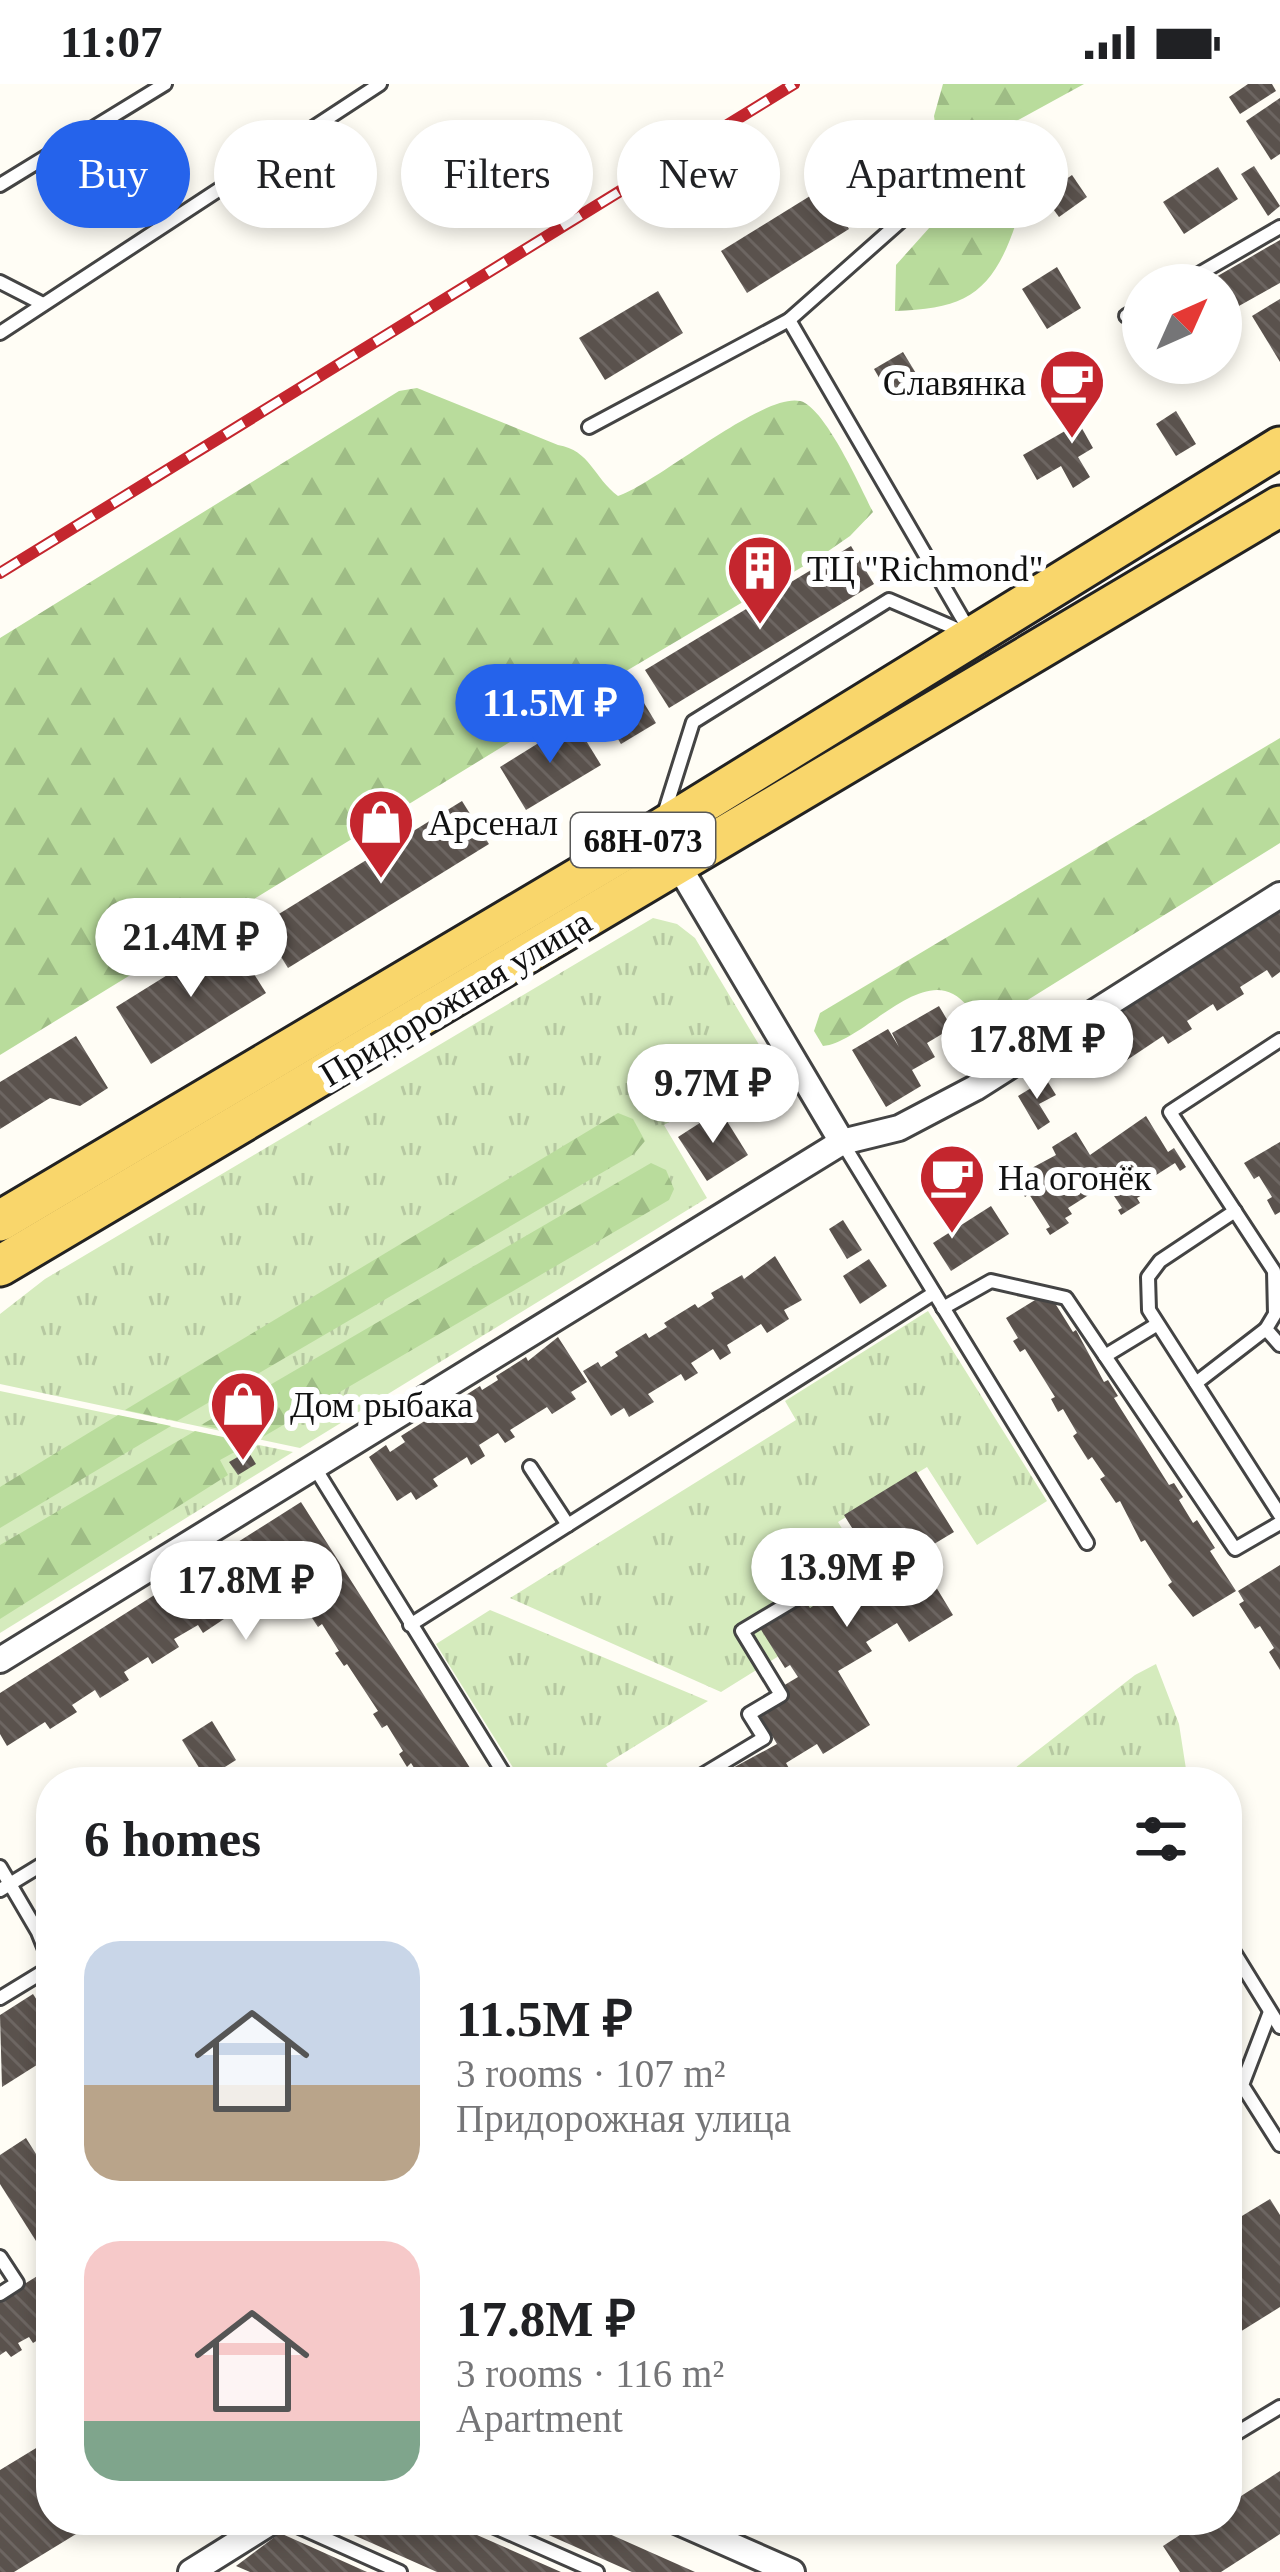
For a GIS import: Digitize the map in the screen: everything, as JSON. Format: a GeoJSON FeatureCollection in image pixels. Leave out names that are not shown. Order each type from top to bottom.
{"type":"FeatureCollection","features":[{"type":"Feature","properties":{"kind":"main road","name":"68Н-073"},"geometry":{"type":"LineString","coordinates":[[0,1220],[659,830],[1280,447]]}},
{"type":"Feature","properties":{"kind":"main road","name":"Придорожная улица"},"geometry":{"type":"LineString","coordinates":[[0,1266],[1280,506]]}},
{"type":"Feature","properties":{"kind":"street"},"geometry":{"type":"LineString","coordinates":[[678,866],[842,1142]]}},
{"type":"Feature","properties":{"kind":"street"},"geometry":{"type":"LineString","coordinates":[[0,1660],[842,1142],[899,1128],[975,1088],[1280,895]]}},
{"type":"Feature","properties":{"kind":"street"},"geometry":{"type":"LineString","coordinates":[[200,2570],[252,2535]]}},
{"type":"Feature","properties":{"kind":"street"},"geometry":{"type":"LineString","coordinates":[[708,2535],[792,2572]]}},
{"type":"Feature","properties":{"kind":"lane"},"geometry":{"type":"LineString","coordinates":[[0,185],[165,84]]}},
{"type":"Feature","properties":{"kind":"lane"},"geometry":{"type":"LineString","coordinates":[[0,333],[380,84]]}},
{"type":"Feature","properties":{"kind":"lane"},"geometry":{"type":"LineString","coordinates":[[1216,264],[1280,227]]}},
{"type":"Feature","properties":{"kind":"lane"},"geometry":{"type":"LineString","coordinates":[[589,428],[789,320],[893,228]]}},
{"type":"Feature","properties":{"kind":"lane"},"geometry":{"type":"LineString","coordinates":[[0,282],[43,304]]}},
{"type":"Feature","properties":{"kind":"lane"},"geometry":{"type":"LineString","coordinates":[[789,320],[973,636]]}},
{"type":"Feature","properties":{"kind":"lane"},"geometry":{"type":"LineString","coordinates":[[659,830],[693,722],[869,612],[889,600],[973,636]]}},
{"type":"Feature","properties":{"kind":"lane"},"geometry":{"type":"LineString","coordinates":[[1196,1383],[1266,1329],[1275,1314],[1277,1276],[1169,1112],[1280,1040]]}},
{"type":"Feature","properties":{"kind":"lane"},"geometry":{"type":"LineString","coordinates":[[842,1142],[1088,1544]]}},
{"type":"Feature","properties":{"kind":"lane"},"geometry":{"type":"LineString","coordinates":[[943,1308],[991,1280],[1066,1298],[1235,1549],[1280,1519],[1275,1495],[1156,1325],[1148,1277],[1160,1261],[1235,1211]]}},
{"type":"Feature","properties":{"kind":"lane"},"geometry":{"type":"LineString","coordinates":[[410,1625],[934,1293]]}},
{"type":"Feature","properties":{"kind":"lane"},"geometry":{"type":"LineString","coordinates":[[1105,1356],[1156,1325]]}},
{"type":"Feature","properties":{"kind":"lane"},"geometry":{"type":"LineString","coordinates":[[1266,1329],[1280,1346]]}},
{"type":"Feature","properties":{"kind":"lane"},"geometry":{"type":"LineString","coordinates":[[530,1467],[568,1525]]}},
{"type":"Feature","properties":{"kind":"lane"},"geometry":{"type":"LineString","coordinates":[[315,1468],[500,1767]]}},
{"type":"Feature","properties":{"kind":"lane"},"geometry":{"type":"LineString","coordinates":[[716,1767],[764,1738],[749,1714],[781,1695],[742,1631],[844,1570]]}},
{"type":"Feature","properties":{"kind":"lane"},"geometry":{"type":"LineString","coordinates":[[0,1867],[5,1887],[36,1940]]}},
{"type":"Feature","properties":{"kind":"lane"},"geometry":{"type":"LineString","coordinates":[[5,1887],[36,1867]]}},
{"type":"Feature","properties":{"kind":"lane"},"geometry":{"type":"LineString","coordinates":[[1242,1965],[1280,2027]]}},
{"type":"Feature","properties":{"kind":"lane"},"geometry":{"type":"LineString","coordinates":[[0,1999],[36,1975]]}},
{"type":"Feature","properties":{"kind":"lane"},"geometry":{"type":"LineString","coordinates":[[1270,2012],[1242,2085],[1280,2146]]}},
{"type":"Feature","properties":{"kind":"lane"},"geometry":{"type":"LineString","coordinates":[[0,2257],[17,2283],[0,2294]]}},
{"type":"Feature","properties":{"kind":"lane"},"geometry":{"type":"LineString","coordinates":[[1242,2430],[1280,2407]]}},
{"type":"Feature","properties":{"kind":"lane"},"geometry":{"type":"LineString","coordinates":[[317,2535],[400,2572]]}},
{"type":"Feature","properties":{"kind":"lane"},"geometry":{"type":"LineString","coordinates":[[513,2535],[597,2572]]}},
{"type":"Feature","properties":{"kind":"green space"},"geometry":{"type":"Polygon","coordinates":[[[943,84],[1084,84],[1018,120],[935,120],[943,84]]]}},
{"type":"Feature","properties":{"kind":"green space"},"geometry":{"type":"Polygon","coordinates":[[[929,228],[1014,228],[987,281],[941,306],[895,311],[896,265],[929,228]]]}},
{"type":"Feature","properties":{"kind":"green space"},"geometry":{"type":"Polygon","coordinates":[[[417,388],[569,448],[618,496],[767,408],[789,401],[805,403],[834,437],[873,512],[824,554],[0,1055],[0,638],[399,391],[417,388]]]}},
{"type":"Feature","properties":{"kind":"green space"},"geometry":{"type":"Polygon","coordinates":[[[1280,738],[1280,843],[989,1024],[958,997],[938,990],[904,1000],[853,1034],[823,1046],[814,1031],[820,1013],[1280,738]]]}},
{"type":"Feature","properties":{"kind":"green space"},"geometry":{"type":"Polygon","coordinates":[[[653,918],[677,924],[695,938],[770,1063],[664,1125],[707,1198],[300,1448],[0,1384],[0,1314],[45,1279],[653,918]]]}},
{"type":"Feature","properties":{"kind":"green space"},"geometry":{"type":"Polygon","coordinates":[[[618,1113],[633,1119],[645,1141],[634,1154],[177,1421],[125,1410],[618,1113]]]}},
{"type":"Feature","properties":{"kind":"green space"},"geometry":{"type":"Polygon","coordinates":[[[651,1163],[666,1170],[674,1189],[669,1200],[261,1438],[201,1425],[651,1163]]]}},
{"type":"Feature","properties":{"kind":"green space"},"geometry":{"type":"Polygon","coordinates":[[[928,1311],[1047,1501],[977,1545],[927,1467],[838,1522],[881,1592],[721,1692],[510,1598],[796,1420],[785,1401],[928,1311]]]}},
{"type":"Feature","properties":{"kind":"green space"},"geometry":{"type":"Polygon","coordinates":[[[0,1391],[293,1452],[0,1633],[0,1391]]]}},
{"type":"Feature","properties":{"kind":"green space"},"geometry":{"type":"Polygon","coordinates":[[[118,1415],[171,1426],[0,1528],[0,1487],[118,1415]]]}},
{"type":"Feature","properties":{"kind":"green space"},"geometry":{"type":"Polygon","coordinates":[[[195,1431],[251,1443],[220,1460],[228,1475],[0,1619],[0,1545],[195,1431]]]}},
{"type":"Feature","properties":{"kind":"green space"},"geometry":{"type":"Polygon","coordinates":[[[490,1610],[708,1701],[608,1767],[513,1767],[436,1644],[490,1610]]]}},
{"type":"Feature","properties":{"kind":"green space"},"geometry":{"type":"Polygon","coordinates":[[[1156,1664],[1179,1724],[1186,1767],[1016,1767],[1135,1675],[1156,1664]]]}},
{"type":"Feature","properties":{"kind":"building"},"geometry":{"type":"Polygon","coordinates":[[[1248,84],[1272,84],[1276,91],[1240,114],[1229,97],[1248,84]]]}},
{"type":"Feature","properties":{"kind":"building"},"geometry":{"type":"Polygon","coordinates":[[[1280,98],[1280,154],[1271,160],[1246,121],[1280,98]]]}},
{"type":"Feature","properties":{"kind":"building"},"geometry":{"type":"Polygon","coordinates":[[[1254,166],[1280,206],[1268,216],[1241,174],[1254,166]]]}},
{"type":"Feature","properties":{"kind":"building"},"geometry":{"type":"Polygon","coordinates":[[[1218,167],[1238,199],[1184,234],[1163,202],[1218,167]]]}},
{"type":"Feature","properties":{"kind":"building"},"geometry":{"type":"Polygon","coordinates":[[[1072,175],[1087,197],[1068,211],[1068,178],[1072,175]]]}},
{"type":"Feature","properties":{"kind":"building"},"geometry":{"type":"Polygon","coordinates":[[[804,200],[804,228],[849,229],[747,293],[721,251],[758,228],[780,228],[780,215],[804,200]]]}},
{"type":"Feature","properties":{"kind":"building"},"geometry":{"type":"Polygon","coordinates":[[[1280,240],[1280,283],[1242,304],[1238,264],[1280,240]]]}},
{"type":"Feature","properties":{"kind":"building"},"geometry":{"type":"Polygon","coordinates":[[[1057,267],[1081,308],[1047,329],[1022,289],[1057,267]]]}},
{"type":"Feature","properties":{"kind":"building"},"geometry":{"type":"Polygon","coordinates":[[[658,291],[683,333],[605,380],[579,338],[658,291]]]}},
{"type":"Feature","properties":{"kind":"building"},"geometry":{"type":"Polygon","coordinates":[[[1280,299],[1280,362],[1252,316],[1280,299]]]}},
{"type":"Feature","properties":{"kind":"building"},"geometry":{"type":"Polygon","coordinates":[[[903,352],[917,375],[888,393],[874,369],[903,352]]]}},
{"type":"Feature","properties":{"kind":"building"},"geometry":{"type":"Polygon","coordinates":[[[1176,411],[1196,444],[1176,456],[1156,424],[1176,411]]]}},
{"type":"Feature","properties":{"kind":"building"},"geometry":{"type":"Polygon","coordinates":[[[1079,423],[1093,448],[1078,457],[1090,477],[1073,488],[1061,466],[1037,480],[1023,455],[1079,423]]]}},
{"type":"Feature","properties":{"kind":"building","name":"ТЦ \"Richmond\""},"geometry":{"type":"Polygon","coordinates":[[[851,546],[874,584],[669,708],[645,670],[851,546]]]}},
{"type":"Feature","properties":{"kind":"building"},"geometry":{"type":"Polygon","coordinates":[[[629,678],[656,723],[621,744],[594,699],[629,678]]]}},
{"type":"Feature","properties":{"kind":"building"},"geometry":{"type":"Polygon","coordinates":[[[574,721],[601,765],[526,810],[500,767],[574,721]]]}},
{"type":"Feature","properties":{"kind":"building"},"geometry":{"type":"Polygon","coordinates":[[[462,801],[489,844],[288,968],[261,925],[462,801]]]}},
{"type":"Feature","properties":{"kind":"building"},"geometry":{"type":"Polygon","coordinates":[[[1280,905],[1280,972],[1272,978],[1267,970],[1240,987],[1244,994],[1217,1011],[1213,1004],[1187,1021],[1192,1029],[1168,1044],[1163,1036],[1124,1062],[1112,1043],[1106,1047],[1092,1025],[1280,905]]]}},
{"type":"Feature","properties":{"kind":"building"},"geometry":{"type":"Polygon","coordinates":[[[230,936],[266,993],[151,1064],[116,1007],[230,936]]]}},
{"type":"Feature","properties":{"kind":"building"},"geometry":{"type":"Polygon","coordinates":[[[939,1006],[952,1028],[927,1043],[935,1057],[912,1070],[921,1086],[886,1107],[852,1050],[888,1029],[899,1047],[892,1033],[939,1006]]]}},
{"type":"Feature","properties":{"kind":"building"},"geometry":{"type":"Polygon","coordinates":[[[76,1036],[108,1088],[80,1106],[50,1098],[0,1129],[0,1082],[76,1036]]]}},
{"type":"Feature","properties":{"kind":"building"},"geometry":{"type":"Polygon","coordinates":[[[1046,1079],[1056,1095],[1039,1104],[1050,1122],[1038,1130],[1018,1096],[1046,1079]]]}},
{"type":"Feature","properties":{"kind":"building"},"geometry":{"type":"Polygon","coordinates":[[[720,1110],[748,1155],[707,1181],[678,1137],[720,1110]]]}},
{"type":"Feature","properties":{"kind":"building"},"geometry":{"type":"Polygon","coordinates":[[[1146,1116],[1168,1152],[1174,1148],[1186,1167],[1180,1171],[1175,1163],[1139,1186],[1144,1194],[1137,1198],[1140,1203],[1121,1215],[1118,1210],[1122,1208],[1106,1184],[1068,1208],[1072,1214],[1065,1218],[1069,1223],[1050,1235],[1046,1229],[1050,1227],[1029,1194],[1025,1197],[1013,1178],[1056,1155],[1052,1147],[1076,1132],[1090,1155],[1146,1116]]]}},
{"type":"Feature","properties":{"kind":"building"},"geometry":{"type":"Polygon","coordinates":[[[1280,1142],[1280,1212],[1275,1215],[1267,1200],[1272,1197],[1244,1163],[1280,1142]]]}},
{"type":"Feature","properties":{"kind":"building"},"geometry":{"type":"Polygon","coordinates":[[[991,1206],[1009,1234],[951,1271],[933,1243],[991,1206]]]}},
{"type":"Feature","properties":{"kind":"building"},"geometry":{"type":"Polygon","coordinates":[[[843,1220],[862,1250],[847,1259],[829,1229],[843,1220]]]}},
{"type":"Feature","properties":{"kind":"building"},"geometry":{"type":"Polygon","coordinates":[[[775,1256],[802,1300],[784,1310],[789,1319],[767,1333],[761,1324],[727,1345],[731,1353],[720,1360],[713,1349],[691,1363],[698,1373],[685,1381],[681,1374],[648,1394],[654,1402],[629,1417],[624,1408],[611,1416],[583,1371],[598,1362],[601,1367],[618,1356],[615,1352],[646,1333],[649,1338],[667,1327],[664,1323],[695,1304],[698,1308],[714,1298],[711,1293],[742,1275],[744,1279],[775,1256]]]}},
{"type":"Feature","properties":{"kind":"building"},"geometry":{"type":"Polygon","coordinates":[[[869,1259],[887,1286],[860,1304],[843,1276],[869,1259]]]}},
{"type":"Feature","properties":{"kind":"building"},"geometry":{"type":"Polygon","coordinates":[[[1048,1292],[1073,1332],[1076,1330],[1104,1382],[1108,1380],[1118,1396],[1114,1398],[1169,1485],[1174,1483],[1183,1497],[1179,1500],[1215,1548],[1210,1551],[1236,1591],[1193,1617],[1168,1585],[1172,1582],[1145,1540],[1141,1542],[1120,1501],[1116,1503],[1100,1479],[1105,1476],[1092,1457],[1088,1460],[1073,1436],[1077,1433],[1063,1409],[1058,1412],[1051,1399],[1055,1397],[1025,1349],[1020,1352],[1013,1341],[1018,1338],[1006,1318],[1048,1292]]]}},
{"type":"Feature","properties":{"kind":"building"},"geometry":{"type":"Polygon","coordinates":[[[558,1337],[587,1382],[571,1392],[576,1399],[552,1414],[547,1407],[510,1430],[515,1437],[505,1443],[498,1433],[479,1445],[485,1456],[471,1465],[467,1457],[433,1479],[438,1486],[416,1500],[411,1492],[397,1501],[369,1457],[386,1445],[390,1452],[405,1442],[401,1436],[431,1417],[434,1422],[450,1411],[447,1407],[498,1380],[496,1376],[526,1357],[528,1361],[558,1337]]]}},
{"type":"Feature","properties":{"kind":"building","name":"Дом рыбака"},"geometry":{"type":"Polygon","coordinates":[[[248,1451],[256,1464],[238,1475],[229,1462],[248,1451]]]}},
{"type":"Feature","properties":{"kind":"building"},"geometry":{"type":"Polygon","coordinates":[[[916,1471],[954,1532],[909,1559],[914,1569],[922,1564],[953,1615],[909,1642],[897,1623],[866,1642],[872,1651],[838,1671],[870,1725],[823,1754],[817,1744],[786,1763],[788,1767],[735,1767],[777,1744],[753,1704],[798,1677],[790,1665],[785,1668],[755,1620],[800,1593],[810,1608],[875,1565],[844,1515],[916,1471]]]}},
{"type":"Feature","properties":{"kind":"building"},"geometry":{"type":"Polygon","coordinates":[[[301,1502],[469,1767],[414,1767],[411,1763],[407,1767],[387,1725],[382,1728],[373,1714],[378,1711],[335,1653],[339,1651],[322,1624],[318,1627],[310,1615],[314,1612],[291,1574],[295,1572],[288,1559],[260,1577],[267,1589],[253,1598],[249,1592],[225,1607],[230,1615],[203,1633],[198,1625],[174,1639],[179,1647],[152,1664],[148,1657],[124,1672],[129,1680],[100,1698],[95,1690],[72,1705],[77,1712],[50,1729],[45,1722],[7,1746],[0,1734],[0,1693],[301,1502]]]}},
{"type":"Feature","properties":{"kind":"building"},"geometry":{"type":"Polygon","coordinates":[[[1280,1565],[1280,1670],[1269,1652],[1274,1648],[1239,1604],[1244,1601],[1238,1591],[1280,1565]]]}},
{"type":"Feature","properties":{"kind":"building"},"geometry":{"type":"Polygon","coordinates":[[[212,1721],[236,1760],[225,1767],[199,1767],[182,1740],[212,1721]]]}},
{"type":"Feature","properties":{"kind":"building"},"geometry":{"type":"Polygon","coordinates":[[[33,1994],[36,1999],[36,2065],[2,2087],[0,2015],[33,1994]]]}},
{"type":"Feature","properties":{"kind":"building"},"geometry":{"type":"Polygon","coordinates":[[[26,2138],[36,2154],[36,2241],[0,2184],[0,2155],[26,2138]]]}},
{"type":"Feature","properties":{"kind":"building"},"geometry":{"type":"Polygon","coordinates":[[[1270,2199],[1280,2215],[1280,2307],[1242,2331],[1242,2216],[1270,2199]]]}},
{"type":"Feature","properties":{"kind":"building"},"geometry":{"type":"Polygon","coordinates":[[[36,2277],[36,2341],[29,2337],[18,2343],[22,2350],[11,2357],[6,2351],[0,2355],[0,2299],[36,2277]]]}},
{"type":"Feature","properties":{"kind":"building"},"geometry":{"type":"Polygon","coordinates":[[[36,2448],[36,2535],[74,2535],[14,2572],[0,2572],[0,2470],[36,2448]]]}},
{"type":"Feature","properties":{"kind":"building"},"geometry":{"type":"Polygon","coordinates":[[[1280,2471],[1280,2534],[1221,2572],[1180,2572],[1163,2546],[1180,2535],[1242,2535],[1242,2495],[1280,2471]]]}},
{"type":"Feature","properties":{"kind":"building"},"geometry":{"type":"Polygon","coordinates":[[[277,2535],[284,2535],[367,2572],[250,2572],[236,2566],[277,2535]]]}},
{"type":"Feature","properties":{"kind":"building"},"geometry":{"type":"Polygon","coordinates":[[[354,2535],[477,2535],[561,2572],[437,2572],[354,2535]]]}},
{"type":"Feature","properties":{"kind":"building"},"geometry":{"type":"Polygon","coordinates":[[[549,2535],[612,2535],[695,2572],[632,2572],[549,2535]]]}},
{"type":"Feature","properties":{"kind":"railway"},"geometry":{"type":"LineString","coordinates":[[0,573],[794,84]]}},
{"type":"Feature","properties":{"kind":"place","name":"Славянка"},"geometry":{"type":"Point","coordinates":[1072,441]}},
{"type":"Feature","properties":{"kind":"place","name":"ТЦ \"Richmond\""},"geometry":{"type":"Point","coordinates":[760,627]}},
{"type":"Feature","properties":{"kind":"place","name":"Арсенал"},"geometry":{"type":"Point","coordinates":[381,881]}},
{"type":"Feature","properties":{"kind":"place","name":"На огонёк"},"geometry":{"type":"Point","coordinates":[952,1236]}},
{"type":"Feature","properties":{"kind":"place","name":"Дом рыбака"},"geometry":{"type":"Point","coordinates":[243,1463]}}]}
